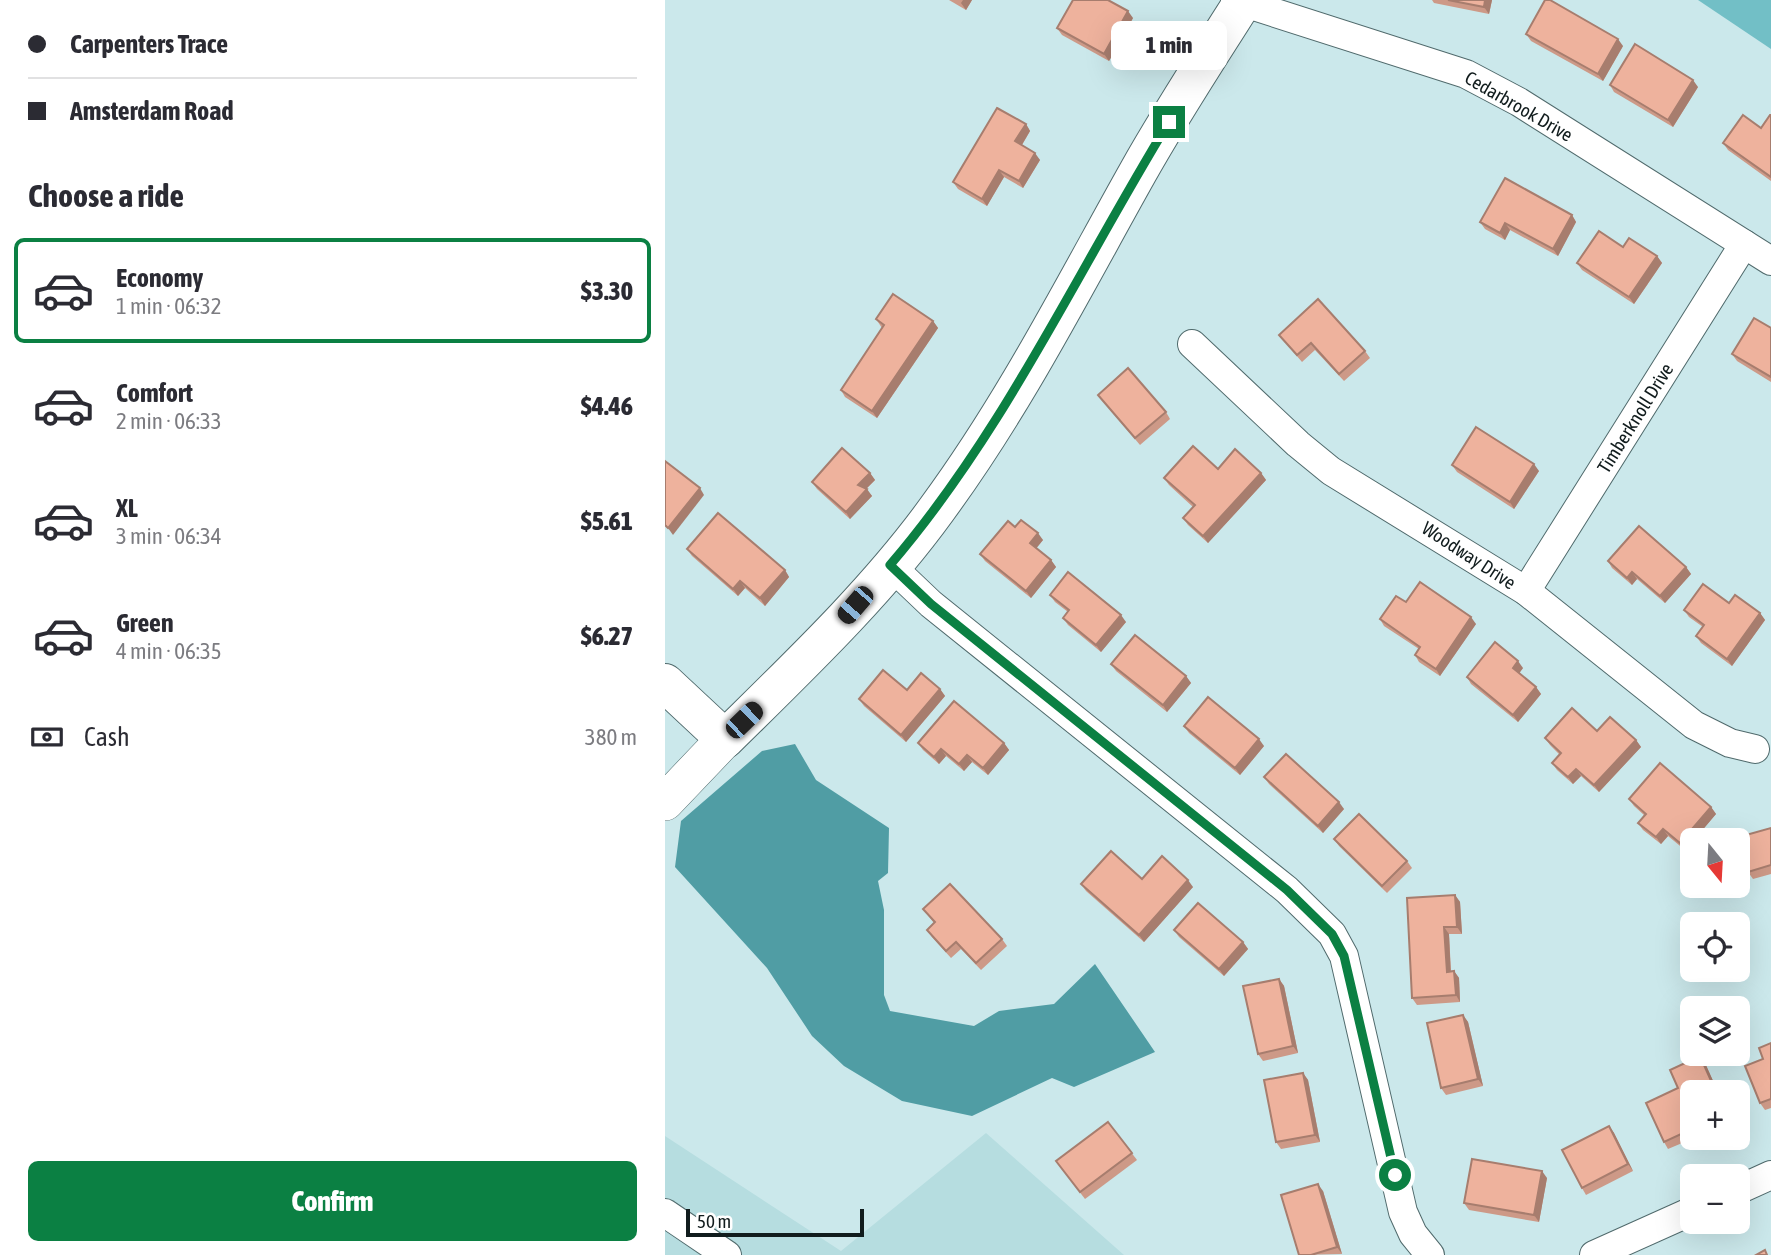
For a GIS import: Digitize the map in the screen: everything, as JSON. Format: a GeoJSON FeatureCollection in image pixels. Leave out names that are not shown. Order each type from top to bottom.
{"type":"FeatureCollection","features":[{"type":"Feature","properties":{"kind":"main road"},"geometry":{"type":"LineString","coordinates":[[665,683],[725,739],[820,645],[936,511],[993,427],[1056,323],[1139,170],[1240,1]]}},
{"type":"Feature","properties":{"kind":"street","name":"Cedarbrook Drive"},"geometry":{"type":"LineString","coordinates":[[1240,1],[1467,74],[1519,102],[1771,261]]}},
{"type":"Feature","properties":{"kind":"street","name":"Timberknoll Drive"},"geometry":{"type":"LineString","coordinates":[[1526,592],[1744,244]]}},
{"type":"Feature","properties":{"kind":"street","name":"Woodway Drive"},"geometry":{"type":"LineString","coordinates":[[1192,344],[1298,444],[1331,471],[1526,592],[1694,725],[1730,743],[1755,749]]}},
{"type":"Feature","properties":{"kind":"street"},"geometry":{"type":"LineString","coordinates":[[890,565],[931,604],[1287,890],[1332,934],[1350,972],[1403,1212],[1413,1234],[1430,1255]]}},
{"type":"Feature","properties":{"kind":"street"},"geometry":{"type":"LineString","coordinates":[[665,802],[725,739]]}},
{"type":"Feature","properties":{"kind":"street"},"geometry":{"type":"LineString","coordinates":[[1750,1185],[1771,1175]]}},
{"type":"Feature","properties":{"kind":"street"},"geometry":{"type":"LineString","coordinates":[[665,1213],[727,1255]]}},
{"type":"Feature","properties":{"kind":"street"},"geometry":{"type":"LineString","coordinates":[[1594,1255],[1680,1216]]}},
{"type":"Feature","properties":{"kind":"shaded area"},"geometry":{"type":"Polygon","coordinates":[[[1698,0],[1771,0],[1771,49],[1698,0]]]}},
{"type":"Feature","properties":{"kind":"shaded area"},"geometry":{"type":"Polygon","coordinates":[[[795,744],[816,780],[889,828],[888,873],[878,881],[884,910],[884,995],[890,1011],[974,1026],[999,1011],[1054,1004],[1095,964],[1155,1052],[1074,1087],[1052,1078],[972,1116],[902,1101],[844,1066],[812,1036],[767,968],[675,867],[681,821],[762,751],[795,744]]]}},
{"type":"Feature","properties":{"kind":"shaded area"},"geometry":{"type":"Polygon","coordinates":[[[986,1133],[1124,1255],[665,1255],[665,1136],[841,1251],[986,1133]]]}},
{"type":"Feature","properties":{"kind":"building"},"geometry":{"type":"Polygon","coordinates":[[[1073,0],[1108,0],[1128,11],[1104,54],[1057,28],[1073,0]]]}},
{"type":"Feature","properties":{"kind":"building"},"geometry":{"type":"Polygon","coordinates":[[[1448,0],[1485,0],[1484,7],[1448,0]]]}},
{"type":"Feature","properties":{"kind":"building"},"geometry":{"type":"Polygon","coordinates":[[[1545,0],[1550,0],[1618,39],[1598,74],[1526,34],[1545,0]]]}},
{"type":"Feature","properties":{"kind":"building"},"geometry":{"type":"Polygon","coordinates":[[[1635,44],[1693,80],[1668,120],[1610,85],[1635,44]]]}},
{"type":"Feature","properties":{"kind":"building"},"geometry":{"type":"Polygon","coordinates":[[[997,108],[1026,124],[1015,141],[1035,153],[1019,181],[999,170],[982,199],[953,182],[997,108]]]}},
{"type":"Feature","properties":{"kind":"building"},"geometry":{"type":"Polygon","coordinates":[[[1743,115],[1761,128],[1771,115],[1771,177],[1723,143],[1743,115]]]}},
{"type":"Feature","properties":{"kind":"building"},"geometry":{"type":"Polygon","coordinates":[[[1505,178],[1572,215],[1553,249],[1505,223],[1500,233],[1480,222],[1505,178]]]}},
{"type":"Feature","properties":{"kind":"building"},"geometry":{"type":"Polygon","coordinates":[[[1599,231],[1623,247],[1629,238],[1657,256],[1629,297],[1577,263],[1599,231]]]}},
{"type":"Feature","properties":{"kind":"building"},"geometry":{"type":"Polygon","coordinates":[[[893,294],[933,321],[872,411],[841,390],[884,325],[876,319],[893,294]]]}},
{"type":"Feature","properties":{"kind":"building"},"geometry":{"type":"Polygon","coordinates":[[[1318,299],[1365,351],[1339,374],[1311,343],[1297,355],[1279,335],[1318,299]]]}},
{"type":"Feature","properties":{"kind":"building"},"geometry":{"type":"Polygon","coordinates":[[[1754,318],[1771,328],[1771,377],[1732,354],[1754,318]]]}},
{"type":"Feature","properties":{"kind":"building"},"geometry":{"type":"Polygon","coordinates":[[[1128,368],[1166,412],[1135,438],[1098,395],[1128,368]]]}},
{"type":"Feature","properties":{"kind":"building"},"geometry":{"type":"Polygon","coordinates":[[[1476,427],[1534,464],[1510,502],[1452,465],[1476,427]]]}},
{"type":"Feature","properties":{"kind":"building"},"geometry":{"type":"Polygon","coordinates":[[[1193,446],[1218,469],[1235,449],[1261,473],[1203,536],[1183,518],[1195,505],[1164,478],[1193,446]]]}},
{"type":"Feature","properties":{"kind":"building"},"geometry":{"type":"Polygon","coordinates":[[[842,448],[870,473],[858,485],[867,489],[846,512],[812,482],[842,448]]]}},
{"type":"Feature","properties":{"kind":"building"},"geometry":{"type":"Polygon","coordinates":[[[665,461],[700,488],[668,528],[665,525],[665,461]]]}},
{"type":"Feature","properties":{"kind":"building"},"geometry":{"type":"Polygon","coordinates":[[[718,513],[785,570],[760,598],[740,581],[733,589],[687,549],[718,513]]]}},
{"type":"Feature","properties":{"kind":"building"},"geometry":{"type":"Polygon","coordinates":[[[1021,520],[1038,533],[1030,543],[1051,560],[1026,591],[980,554],[1008,521],[1015,527],[1021,520]]]}},
{"type":"Feature","properties":{"kind":"building"},"geometry":{"type":"Polygon","coordinates":[[[1639,526],[1686,567],[1660,596],[1632,572],[1627,578],[1608,561],[1639,526]]]}},
{"type":"Feature","properties":{"kind":"building"},"geometry":{"type":"Polygon","coordinates":[[[1068,572],[1121,615],[1096,645],[1063,618],[1069,610],[1050,595],[1068,572]]]}},
{"type":"Feature","properties":{"kind":"building"},"geometry":{"type":"Polygon","coordinates":[[[1420,582],[1471,617],[1436,669],[1415,655],[1420,647],[1380,619],[1396,596],[1406,602],[1420,582]]]}},
{"type":"Feature","properties":{"kind":"building"},"geometry":{"type":"Polygon","coordinates":[[[1703,584],[1729,603],[1735,595],[1760,613],[1727,659],[1696,636],[1704,625],[1684,610],[1703,584]]]}},
{"type":"Feature","properties":{"kind":"building"},"geometry":{"type":"Polygon","coordinates":[[[1135,635],[1186,676],[1163,705],[1111,664],[1135,635]]]}},
{"type":"Feature","properties":{"kind":"building"},"geometry":{"type":"Polygon","coordinates":[[[1495,642],[1518,661],[1513,668],[1536,687],[1513,715],[1467,677],[1495,642]]]}},
{"type":"Feature","properties":{"kind":"building"},"geometry":{"type":"Polygon","coordinates":[[[883,670],[907,690],[921,673],[940,689],[901,735],[859,699],[883,670]]]}},
{"type":"Feature","properties":{"kind":"building"},"geometry":{"type":"Polygon","coordinates":[[[1208,697],[1259,739],[1235,768],[1184,726],[1208,697]]]}},
{"type":"Feature","properties":{"kind":"building"},"geometry":{"type":"Polygon","coordinates":[[[954,701],[1004,743],[983,768],[967,755],[959,764],[941,749],[934,757],[918,743],[954,701]]]}},
{"type":"Feature","properties":{"kind":"building"},"geometry":{"type":"Polygon","coordinates":[[[1572,708],[1597,731],[1610,717],[1636,740],[1594,785],[1576,769],[1568,777],[1552,763],[1561,753],[1545,738],[1572,708]]]}},
{"type":"Feature","properties":{"kind":"building"},"geometry":{"type":"Polygon","coordinates":[[[1286,754],[1339,802],[1318,826],[1264,777],[1286,754]]]}},
{"type":"Feature","properties":{"kind":"building"},"geometry":{"type":"Polygon","coordinates":[[[1660,763],[1711,807],[1693,828],[1680,828],[1680,843],[1663,829],[1656,837],[1638,823],[1646,814],[1629,799],[1660,763]]]}},
{"type":"Feature","properties":{"kind":"building"},"geometry":{"type":"Polygon","coordinates":[[[1359,814],[1407,861],[1382,886],[1334,839],[1359,814]]]}},
{"type":"Feature","properties":{"kind":"building"},"geometry":{"type":"Polygon","coordinates":[[[1771,828],[1771,865],[1750,871],[1750,834],[1771,828]]]}},
{"type":"Feature","properties":{"kind":"building"},"geometry":{"type":"Polygon","coordinates":[[[1111,851],[1142,879],[1162,856],[1188,880],[1139,935],[1081,884],[1111,851]]]}},
{"type":"Feature","properties":{"kind":"building"},"geometry":{"type":"Polygon","coordinates":[[[950,884],[1002,939],[976,963],[956,942],[946,951],[927,930],[935,922],[923,909],[950,884]]]}},
{"type":"Feature","properties":{"kind":"building"},"geometry":{"type":"Polygon","coordinates":[[[1455,895],[1457,927],[1444,927],[1447,972],[1454,971],[1456,995],[1412,998],[1407,898],[1455,895]]]}},
{"type":"Feature","properties":{"kind":"building"},"geometry":{"type":"Polygon","coordinates":[[[1198,903],[1243,942],[1219,969],[1174,930],[1198,903]]]}},
{"type":"Feature","properties":{"kind":"building"},"geometry":{"type":"Polygon","coordinates":[[[1279,979],[1293,1046],[1258,1054],[1243,986],[1279,979]]]}},
{"type":"Feature","properties":{"kind":"building"},"geometry":{"type":"Polygon","coordinates":[[[1463,1015],[1478,1079],[1441,1088],[1427,1023],[1463,1015]]]}},
{"type":"Feature","properties":{"kind":"building"},"geometry":{"type":"Polygon","coordinates":[[[1771,1043],[1771,1099],[1760,1103],[1745,1066],[1763,1059],[1759,1048],[1771,1043]]]}},
{"type":"Feature","properties":{"kind":"building"},"geometry":{"type":"Polygon","coordinates":[[[1680,1065],[1704,1066],[1711,1080],[1680,1080],[1680,1135],[1664,1142],[1646,1103],[1678,1088],[1670,1070],[1680,1065]]]}},
{"type":"Feature","properties":{"kind":"building"},"geometry":{"type":"Polygon","coordinates":[[[1303,1073],[1315,1135],[1276,1142],[1264,1080],[1303,1073]]]}},
{"type":"Feature","properties":{"kind":"building"},"geometry":{"type":"Polygon","coordinates":[[[1108,1122],[1132,1153],[1080,1192],[1056,1161],[1108,1122]]]}},
{"type":"Feature","properties":{"kind":"building"},"geometry":{"type":"Polygon","coordinates":[[[1609,1126],[1628,1164],[1582,1188],[1562,1150],[1609,1126]]]}},
{"type":"Feature","properties":{"kind":"building"},"geometry":{"type":"Polygon","coordinates":[[[1472,1159],[1542,1171],[1534,1215],[1464,1203],[1472,1159]]]}},
{"type":"Feature","properties":{"kind":"building"},"geometry":{"type":"Polygon","coordinates":[[[1318,1184],[1337,1247],[1311,1255],[1299,1255],[1281,1195],[1318,1184]]]}},
{"type":"Feature","properties":{"kind":"route"},"geometry":{"type":"LineString","coordinates":[[1169,122],[1139,170],[1056,323],[993,427],[936,511],[890,565],[931,604],[1287,890],[1332,934],[1350,972],[1395,1175]]}}]}
